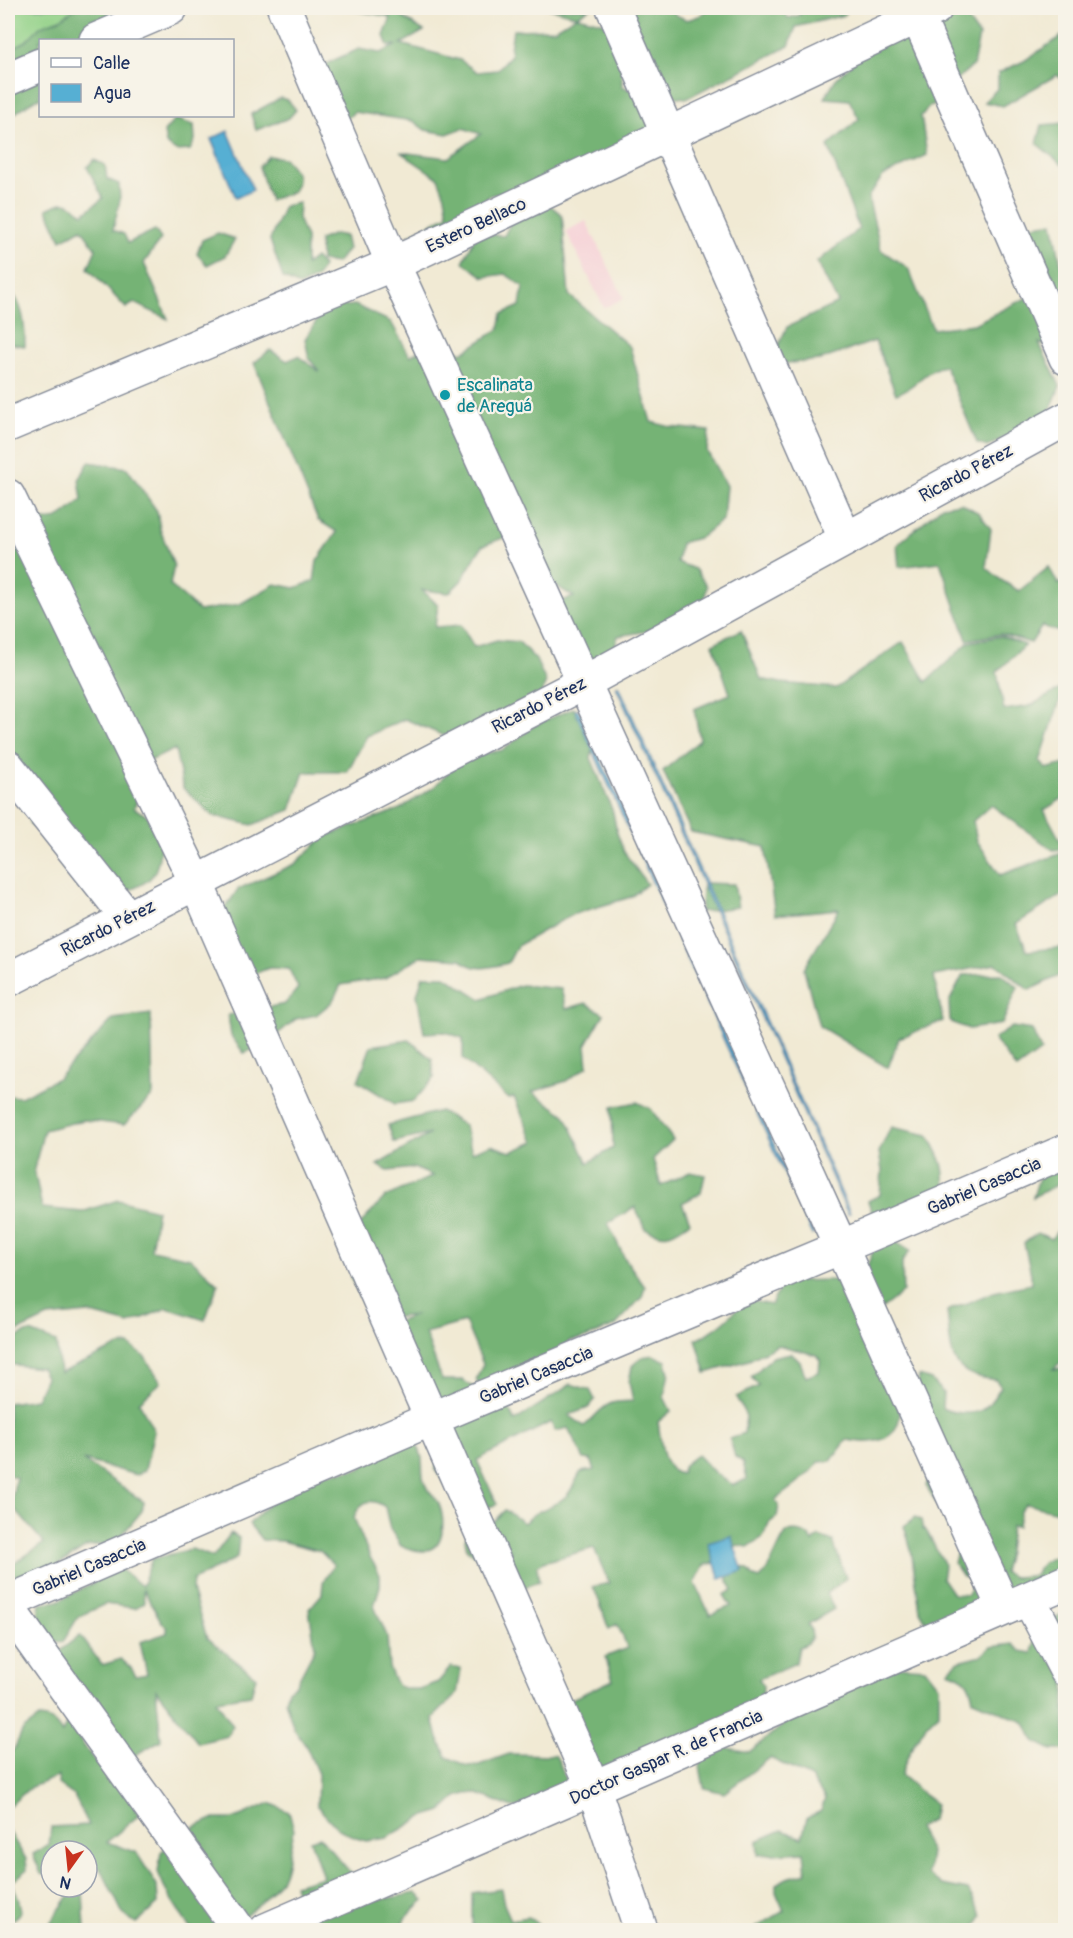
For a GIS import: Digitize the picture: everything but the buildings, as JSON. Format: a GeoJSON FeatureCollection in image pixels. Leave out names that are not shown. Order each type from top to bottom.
{"type":"FeatureCollection","features":[{"type":"Feature","properties":{"kind":"street"},"geometry":{"type":"LineString","coordinates":[[98,39],[171,8]]}},
{"type":"Feature","properties":{"kind":"street"},"geometry":{"type":"LineString","coordinates":[[284,8],[393,264],[841,1247],[1016,1604],[1065,1670]]}},
{"type":"Feature","properties":{"kind":"street"},"geometry":{"type":"LineString","coordinates":[[613,8],[845,538]]}},
{"type":"Feature","properties":{"kind":"street"},"geometry":{"type":"LineString","coordinates":[[923,10],[1065,358]]}},
{"type":"Feature","properties":{"kind":"street","name":"Estero Bellaco"},"geometry":{"type":"LineString","coordinates":[[8,425],[393,264],[669,135],[923,10]]}},
{"type":"Feature","properties":{"kind":"street"},"geometry":{"type":"LineString","coordinates":[[8,79],[39,65]]}},
{"type":"Feature","properties":{"kind":"street","name":"Ricardo Pérez"},"geometry":{"type":"LineString","coordinates":[[8,980],[585,682],[1065,419]]}},
{"type":"Feature","properties":{"kind":"street"},"geometry":{"type":"LineString","coordinates":[[8,496],[196,882],[594,1789],[641,1930]]}},
{"type":"Feature","properties":{"kind":"street"},"geometry":{"type":"LineString","coordinates":[[8,767],[128,918]]}},
{"type":"Feature","properties":{"kind":"street","name":"Gabriel Casaccia"},"geometry":{"type":"LineString","coordinates":[[8,1602],[431,1419],[1065,1151]]}},
{"type":"Feature","properties":{"kind":"street","name":"Doctor Gaspar R. de Francia"},"geometry":{"type":"LineString","coordinates":[[266,1930],[1065,1582]]}},
{"type":"Feature","properties":{"kind":"street"},"geometry":{"type":"LineString","coordinates":[[8,1608],[239,1930]]}},
{"type":"Feature","properties":{"kind":"shaded area"},"geometry":{"type":"Polygon","coordinates":[[[586,221],[624,298],[604,308],[566,231],[586,221]]]}},
{"type":"Feature","properties":{"kind":"green space"},"geometry":{"type":"Polygon","coordinates":[[[8,8],[146,8],[39,39],[8,66],[8,8]]]}},
{"type":"Feature","properties":{"kind":"green space"},"geometry":{"type":"Polygon","coordinates":[[[76,8],[125,8],[127,20],[76,39],[39,39],[39,98],[8,117],[8,51],[26,41],[41,26],[60,19],[76,8]]]}},
{"type":"Feature","properties":{"kind":"green space"},"geometry":{"type":"Polygon","coordinates":[[[340,8],[400,8],[402,17],[424,31],[401,44],[460,60],[477,72],[497,70],[511,55],[513,30],[555,29],[576,16],[548,8],[590,8],[577,16],[613,25],[621,44],[622,86],[641,95],[661,134],[551,182],[491,195],[459,220],[423,238],[408,236],[448,215],[445,196],[438,178],[400,152],[448,158],[481,134],[463,128],[447,134],[425,130],[413,121],[354,112],[340,125],[317,70],[359,49],[380,53],[397,45],[388,46],[384,36],[391,17],[340,8]]]}},
{"type":"Feature","properties":{"kind":"green space"},"geometry":{"type":"Polygon","coordinates":[[[621,8],[670,8],[676,15],[687,20],[699,16],[710,8],[783,8],[788,18],[800,15],[798,8],[849,8],[844,15],[796,27],[789,46],[687,98],[677,97],[658,89],[621,8]]]}},
{"type":"Feature","properties":{"kind":"green space"},"geometry":{"type":"Polygon","coordinates":[[[950,16],[965,16],[979,36],[973,66],[954,81],[949,99],[930,106],[921,116],[927,155],[883,176],[868,197],[881,250],[908,268],[933,329],[974,324],[1028,297],[1023,227],[1053,222],[1065,286],[1066,352],[1039,343],[1060,386],[1049,414],[987,447],[977,443],[945,366],[932,371],[909,388],[896,394],[875,341],[820,360],[781,364],[777,348],[787,327],[838,303],[817,262],[859,229],[828,146],[859,119],[849,100],[825,98],[835,80],[863,53],[950,16]]]}},
{"type":"Feature","properties":{"kind":"green space"},"geometry":{"type":"Polygon","coordinates":[[[1065,34],[1065,82],[1057,75],[1003,106],[984,102],[998,88],[998,73],[1024,61],[1065,34]]]}},
{"type":"Feature","properties":{"kind":"green space"},"geometry":{"type":"Polygon","coordinates":[[[280,98],[288,100],[296,110],[289,118],[256,130],[251,114],[280,98]]]}},
{"type":"Feature","properties":{"kind":"green space"},"geometry":{"type":"Polygon","coordinates":[[[175,119],[194,125],[195,140],[190,150],[176,151],[166,144],[164,132],[175,119]]]}},
{"type":"Feature","properties":{"kind":"green space"},"geometry":{"type":"Polygon","coordinates":[[[1066,123],[1065,167],[1037,144],[1042,125],[1066,123]]]}},
{"type":"Feature","properties":{"kind":"green space"},"geometry":{"type":"Polygon","coordinates":[[[268,156],[284,158],[297,177],[293,192],[270,200],[259,167],[268,156]]]}},
{"type":"Feature","properties":{"kind":"green space"},"geometry":{"type":"Polygon","coordinates":[[[94,160],[105,165],[107,179],[119,184],[120,200],[113,230],[124,234],[128,243],[155,230],[161,239],[144,263],[168,319],[134,303],[126,308],[88,268],[96,249],[82,229],[61,240],[47,209],[66,203],[83,214],[103,198],[87,167],[94,160]]]}},
{"type":"Feature","properties":{"kind":"green space"},"geometry":{"type":"Polygon","coordinates":[[[546,202],[562,215],[569,295],[630,347],[651,422],[671,427],[709,431],[707,451],[726,486],[723,519],[701,537],[681,543],[677,562],[695,569],[707,586],[702,613],[661,629],[618,636],[613,653],[589,665],[552,604],[574,597],[533,571],[521,531],[482,546],[461,581],[449,593],[422,590],[438,605],[435,627],[461,625],[474,647],[497,640],[519,642],[536,660],[546,682],[533,714],[485,738],[442,735],[405,719],[367,736],[347,772],[304,772],[291,810],[252,825],[213,816],[183,788],[175,749],[137,767],[142,789],[134,808],[149,817],[163,834],[157,866],[150,878],[143,884],[121,893],[48,841],[29,822],[30,807],[8,791],[8,482],[22,513],[41,520],[48,520],[60,517],[82,500],[79,480],[89,462],[127,468],[157,511],[160,529],[174,566],[170,585],[199,611],[240,604],[275,584],[295,588],[314,581],[317,561],[337,532],[318,520],[254,363],[270,350],[287,361],[298,356],[320,372],[309,359],[305,339],[325,308],[355,305],[391,322],[410,356],[437,340],[462,353],[499,329],[502,314],[520,306],[523,286],[505,274],[484,277],[463,262],[477,233],[504,236],[513,218],[546,202]]]}},
{"type":"Feature","properties":{"kind":"green space"},"geometry":{"type":"Polygon","coordinates":[[[299,203],[298,218],[306,238],[306,265],[315,258],[323,266],[317,277],[299,286],[283,278],[270,240],[284,206],[299,203]]]}},
{"type":"Feature","properties":{"kind":"green space"},"geometry":{"type":"Polygon","coordinates":[[[218,233],[235,239],[225,256],[207,265],[197,254],[202,240],[218,233]]]}},
{"type":"Feature","properties":{"kind":"green space"},"geometry":{"type":"Polygon","coordinates":[[[335,234],[345,236],[348,249],[337,263],[321,261],[319,240],[335,234]]]}},
{"type":"Feature","properties":{"kind":"green space"},"geometry":{"type":"Polygon","coordinates":[[[8,288],[20,308],[24,322],[25,346],[8,343],[8,288]]]}},
{"type":"Feature","properties":{"kind":"green space"},"geometry":{"type":"Polygon","coordinates":[[[961,503],[979,513],[991,529],[986,567],[1001,580],[1019,591],[1049,567],[1058,584],[1065,582],[1065,634],[1042,626],[1031,643],[1001,634],[967,640],[940,562],[899,567],[897,545],[942,506],[961,503]]]}},
{"type":"Feature","properties":{"kind":"green space"},"geometry":{"type":"Polygon","coordinates":[[[741,630],[761,679],[836,688],[903,642],[926,682],[969,642],[1001,636],[1025,645],[997,672],[1004,710],[1030,706],[1060,689],[1062,694],[1040,761],[1046,769],[1065,764],[1065,797],[1044,810],[1065,849],[1053,850],[991,805],[973,821],[977,841],[1000,875],[1065,852],[1065,893],[1016,924],[1027,951],[1065,947],[1065,973],[1029,990],[996,964],[934,976],[943,1021],[899,1038],[888,1068],[819,1026],[804,969],[839,909],[775,915],[765,847],[691,832],[663,771],[700,740],[694,709],[730,694],[713,644],[741,630]]]}},
{"type":"Feature","properties":{"kind":"green space"},"geometry":{"type":"Polygon","coordinates":[[[573,708],[590,719],[595,738],[591,758],[613,812],[624,852],[647,884],[631,897],[571,915],[517,946],[508,963],[477,967],[461,959],[421,956],[385,978],[341,985],[332,1002],[316,1015],[296,1019],[264,1045],[244,1053],[231,1036],[228,1015],[285,1004],[298,988],[289,969],[269,968],[229,984],[216,922],[238,889],[295,864],[324,837],[400,809],[434,787],[463,757],[503,750],[535,725],[573,708]]]}},
{"type":"Feature","properties":{"kind":"green space"},"geometry":{"type":"Polygon","coordinates":[[[703,883],[734,884],[738,907],[700,912],[703,883]]]}},
{"type":"Feature","properties":{"kind":"green space"},"geometry":{"type":"Polygon","coordinates":[[[1002,974],[1018,987],[1002,1024],[969,1029],[950,1022],[949,1002],[963,975],[1002,974]]]}},
{"type":"Feature","properties":{"kind":"green space"},"geometry":{"type":"Polygon","coordinates":[[[423,976],[445,976],[481,999],[521,985],[561,989],[566,1009],[586,1003],[604,1014],[586,1045],[588,1066],[566,1081],[532,1092],[565,1115],[588,1163],[613,1148],[612,1107],[637,1102],[651,1109],[673,1140],[653,1159],[661,1186],[690,1172],[705,1175],[701,1193],[682,1203],[690,1222],[673,1233],[664,1235],[645,1229],[635,1207],[608,1223],[624,1257],[645,1287],[642,1297],[615,1326],[585,1338],[569,1341],[559,1364],[484,1394],[476,1380],[483,1364],[465,1322],[425,1333],[442,1380],[462,1380],[478,1390],[422,1407],[394,1323],[416,1315],[369,1320],[365,1306],[351,1278],[364,1259],[355,1230],[385,1197],[433,1176],[414,1168],[388,1171],[377,1165],[430,1134],[394,1142],[388,1125],[440,1111],[464,1125],[472,1152],[491,1145],[511,1152],[534,1142],[514,1097],[509,1099],[463,1059],[463,1038],[445,1032],[424,1033],[417,994],[423,976]]]}},
{"type":"Feature","properties":{"kind":"green space"},"geometry":{"type":"Polygon","coordinates":[[[151,1014],[153,1095],[124,1125],[84,1120],[44,1130],[34,1169],[42,1208],[82,1212],[118,1200],[157,1210],[151,1250],[190,1258],[218,1284],[205,1320],[167,1308],[129,1324],[88,1313],[48,1317],[8,1336],[8,1096],[21,1097],[58,1078],[113,1019],[151,1014]]]}},
{"type":"Feature","properties":{"kind":"green space"},"geometry":{"type":"Polygon","coordinates":[[[1012,1027],[1032,1030],[1041,1051],[1016,1069],[994,1039],[1012,1027]]]}},
{"type":"Feature","properties":{"kind":"green space"},"geometry":{"type":"Polygon","coordinates":[[[409,1040],[432,1059],[434,1078],[414,1101],[395,1104],[358,1081],[371,1046],[409,1040]]]}},
{"type":"Feature","properties":{"kind":"green space"},"geometry":{"type":"Polygon","coordinates":[[[891,1127],[928,1135],[942,1165],[945,1187],[945,1198],[894,1241],[910,1251],[902,1262],[903,1292],[880,1310],[900,1414],[898,1424],[894,1431],[881,1440],[865,1442],[847,1440],[831,1461],[819,1462],[806,1476],[775,1500],[779,1505],[777,1517],[769,1523],[763,1537],[748,1547],[737,1545],[726,1561],[704,1565],[695,1583],[710,1615],[731,1606],[724,1595],[733,1590],[728,1581],[729,1569],[737,1565],[748,1569],[754,1577],[760,1579],[787,1532],[798,1531],[805,1533],[813,1542],[819,1536],[833,1541],[846,1578],[827,1594],[834,1609],[808,1624],[812,1638],[799,1647],[796,1663],[759,1679],[763,1686],[761,1713],[584,1774],[565,1702],[613,1680],[605,1657],[628,1648],[617,1624],[609,1629],[593,1587],[609,1583],[594,1548],[543,1562],[537,1566],[539,1581],[514,1592],[490,1570],[511,1550],[502,1547],[475,1555],[467,1550],[465,1539],[472,1527],[489,1526],[505,1510],[524,1523],[534,1514],[555,1504],[567,1495],[581,1472],[595,1470],[591,1460],[584,1459],[568,1428],[555,1431],[551,1422],[477,1460],[497,1504],[470,1514],[435,1470],[451,1424],[502,1397],[515,1421],[571,1384],[590,1390],[595,1400],[588,1408],[569,1415],[584,1426],[608,1405],[633,1401],[629,1382],[632,1366],[642,1357],[653,1355],[666,1361],[669,1373],[664,1397],[671,1411],[658,1422],[663,1453],[669,1467],[681,1474],[684,1465],[697,1455],[716,1474],[733,1485],[747,1479],[743,1462],[735,1457],[730,1439],[744,1433],[746,1416],[736,1397],[759,1386],[751,1377],[772,1357],[791,1353],[800,1362],[806,1377],[819,1372],[820,1360],[816,1355],[778,1345],[749,1360],[706,1373],[696,1339],[723,1322],[745,1299],[771,1305],[784,1281],[835,1280],[863,1276],[878,1231],[868,1201],[880,1195],[882,1171],[879,1152],[891,1127]]]}},
{"type":"Feature","properties":{"kind":"green space"},"geometry":{"type":"Polygon","coordinates":[[[1044,1161],[1065,1161],[1065,1181],[1033,1197],[1044,1161]]]}},
{"type":"Feature","properties":{"kind":"green space"},"geometry":{"type":"Polygon","coordinates":[[[1059,1229],[1066,1233],[1065,1259],[1057,1274],[1065,1283],[1066,1358],[1053,1369],[1065,1368],[1065,1527],[1058,1530],[1058,1512],[1026,1504],[1020,1511],[1018,1526],[1011,1526],[1003,1572],[1013,1577],[1033,1576],[1043,1562],[1058,1555],[1065,1575],[938,1641],[920,1611],[911,1549],[904,1526],[916,1517],[921,1520],[923,1530],[927,1532],[943,1561],[942,1578],[953,1594],[968,1595],[975,1579],[963,1576],[954,1563],[962,1531],[942,1512],[926,1486],[935,1462],[916,1386],[919,1376],[931,1380],[943,1393],[942,1408],[951,1411],[974,1412],[988,1405],[1001,1387],[996,1380],[968,1373],[960,1367],[952,1350],[947,1311],[994,1292],[1031,1284],[1024,1243],[1038,1233],[1051,1239],[1059,1229]]]}},
{"type":"Feature","properties":{"kind":"green space"},"geometry":{"type":"Polygon","coordinates":[[[30,1332],[56,1342],[60,1373],[119,1346],[129,1345],[145,1357],[161,1382],[139,1402],[154,1431],[145,1470],[136,1475],[83,1460],[144,1502],[142,1511],[116,1542],[86,1547],[35,1580],[8,1574],[12,1565],[44,1543],[11,1505],[16,1477],[8,1475],[8,1403],[36,1399],[46,1377],[41,1368],[8,1364],[8,1347],[21,1335],[30,1332]]]}},
{"type":"Feature","properties":{"kind":"green space"},"geometry":{"type":"Polygon","coordinates":[[[406,1442],[416,1444],[419,1449],[425,1484],[438,1501],[443,1525],[440,1539],[431,1549],[424,1551],[401,1546],[390,1529],[385,1507],[375,1502],[362,1504],[354,1518],[380,1575],[380,1586],[374,1606],[387,1636],[389,1667],[393,1677],[398,1686],[419,1689],[438,1682],[451,1667],[461,1669],[457,1694],[433,1718],[438,1738],[447,1757],[467,1766],[479,1765],[509,1754],[555,1755],[562,1769],[569,1794],[512,1808],[476,1793],[466,1794],[457,1797],[442,1811],[422,1817],[387,1838],[366,1841],[337,1828],[317,1806],[318,1774],[306,1746],[294,1729],[285,1700],[288,1690],[296,1684],[315,1648],[309,1609],[322,1594],[323,1582],[334,1565],[320,1551],[282,1541],[262,1540],[249,1524],[296,1477],[360,1469],[376,1454],[406,1442]]]}},
{"type":"Feature","properties":{"kind":"green space"},"geometry":{"type":"Polygon","coordinates":[[[231,1533],[239,1538],[237,1558],[193,1580],[192,1590],[207,1638],[256,1677],[251,1695],[216,1700],[233,1726],[227,1736],[198,1743],[156,1690],[161,1740],[130,1758],[56,1654],[80,1635],[102,1665],[121,1659],[136,1676],[147,1674],[140,1642],[167,1633],[167,1628],[143,1589],[144,1603],[135,1608],[105,1604],[78,1617],[63,1642],[43,1640],[37,1623],[40,1603],[58,1601],[120,1569],[142,1586],[152,1559],[192,1549],[213,1557],[231,1533]]]}},
{"type":"Feature","properties":{"kind":"green space"},"geometry":{"type":"Polygon","coordinates":[[[1064,1612],[1065,1750],[1052,1750],[1036,1742],[1024,1722],[973,1700],[966,1681],[959,1675],[948,1671],[959,1661],[982,1655],[991,1647],[1013,1644],[1021,1651],[1032,1653],[1033,1645],[1039,1634],[1064,1612]]]}},
{"type":"Feature","properties":{"kind":"green space"},"geometry":{"type":"Polygon","coordinates":[[[884,1665],[925,1668],[939,1686],[939,1713],[925,1727],[916,1741],[901,1775],[935,1804],[932,1820],[918,1828],[931,1852],[928,1874],[942,1885],[968,1890],[982,1916],[973,1930],[757,1930],[755,1928],[784,1911],[776,1892],[776,1884],[787,1878],[806,1873],[804,1852],[758,1855],[757,1841],[782,1830],[802,1838],[807,1818],[821,1811],[825,1799],[811,1778],[770,1758],[724,1793],[704,1788],[699,1761],[712,1745],[749,1752],[782,1726],[795,1703],[884,1665]]]}},
{"type":"Feature","properties":{"kind":"green space"},"geometry":{"type":"Polygon","coordinates":[[[39,1718],[53,1722],[62,1733],[68,1722],[95,1762],[131,1776],[139,1815],[107,1842],[136,1852],[157,1885],[158,1904],[136,1923],[123,1914],[99,1868],[99,1839],[50,1839],[51,1827],[89,1825],[74,1796],[58,1784],[59,1776],[31,1787],[8,1807],[8,1754],[14,1749],[23,1730],[39,1718]]]}},
{"type":"Feature","properties":{"kind":"green space"},"geometry":{"type":"Polygon","coordinates":[[[270,1803],[289,1812],[294,1830],[286,1868],[281,1880],[261,1902],[229,1930],[195,1930],[189,1927],[166,1891],[158,1872],[161,1852],[193,1828],[212,1819],[233,1819],[270,1803]]]}},
{"type":"Feature","properties":{"kind":"green space"},"geometry":{"type":"Polygon","coordinates":[[[8,1830],[26,1859],[27,1870],[12,1882],[21,1911],[14,1919],[8,1920],[8,1830]]]}},
{"type":"Feature","properties":{"kind":"green space"},"geometry":{"type":"Polygon","coordinates":[[[320,1837],[369,1894],[379,1900],[416,1893],[424,1900],[407,1916],[403,1926],[405,1930],[292,1930],[302,1911],[294,1885],[323,1877],[310,1840],[320,1837]]]}},
{"type":"Feature","properties":{"kind":"green space"},"geometry":{"type":"Polygon","coordinates":[[[39,1851],[39,1869],[33,1854],[39,1851]]]}},
{"type":"Feature","properties":{"kind":"green space"},"geometry":{"type":"Polygon","coordinates":[[[501,1889],[511,1920],[528,1917],[546,1930],[472,1930],[472,1893],[501,1889]]]}},
{"type":"Feature","properties":{"kind":"green space"},"geometry":{"type":"Polygon","coordinates":[[[67,1899],[83,1899],[85,1930],[54,1930],[50,1923],[67,1899]]]}},
{"type":"Feature","properties":{"kind":"water"},"geometry":{"type":"Polygon","coordinates":[[[228,131],[253,190],[236,198],[211,139],[228,131]]]}},
{"type":"Feature","properties":{"kind":"water"},"geometry":{"type":"Polygon","coordinates":[[[616,686],[619,686],[850,1213],[848,1214],[616,686]]]}},
{"type":"Feature","properties":{"kind":"water"},"geometry":{"type":"Polygon","coordinates":[[[578,709],[814,1233],[812,1235],[575,711],[578,709]]]}},
{"type":"Feature","properties":{"kind":"water"},"geometry":{"type":"Polygon","coordinates":[[[731,1536],[743,1571],[720,1579],[708,1543],[731,1536]]]}},
{"type":"Feature","properties":{"kind":"place","name":"Escalinata de Areguá"},"geometry":{"type":"Point","coordinates":[445,395]}}]}
